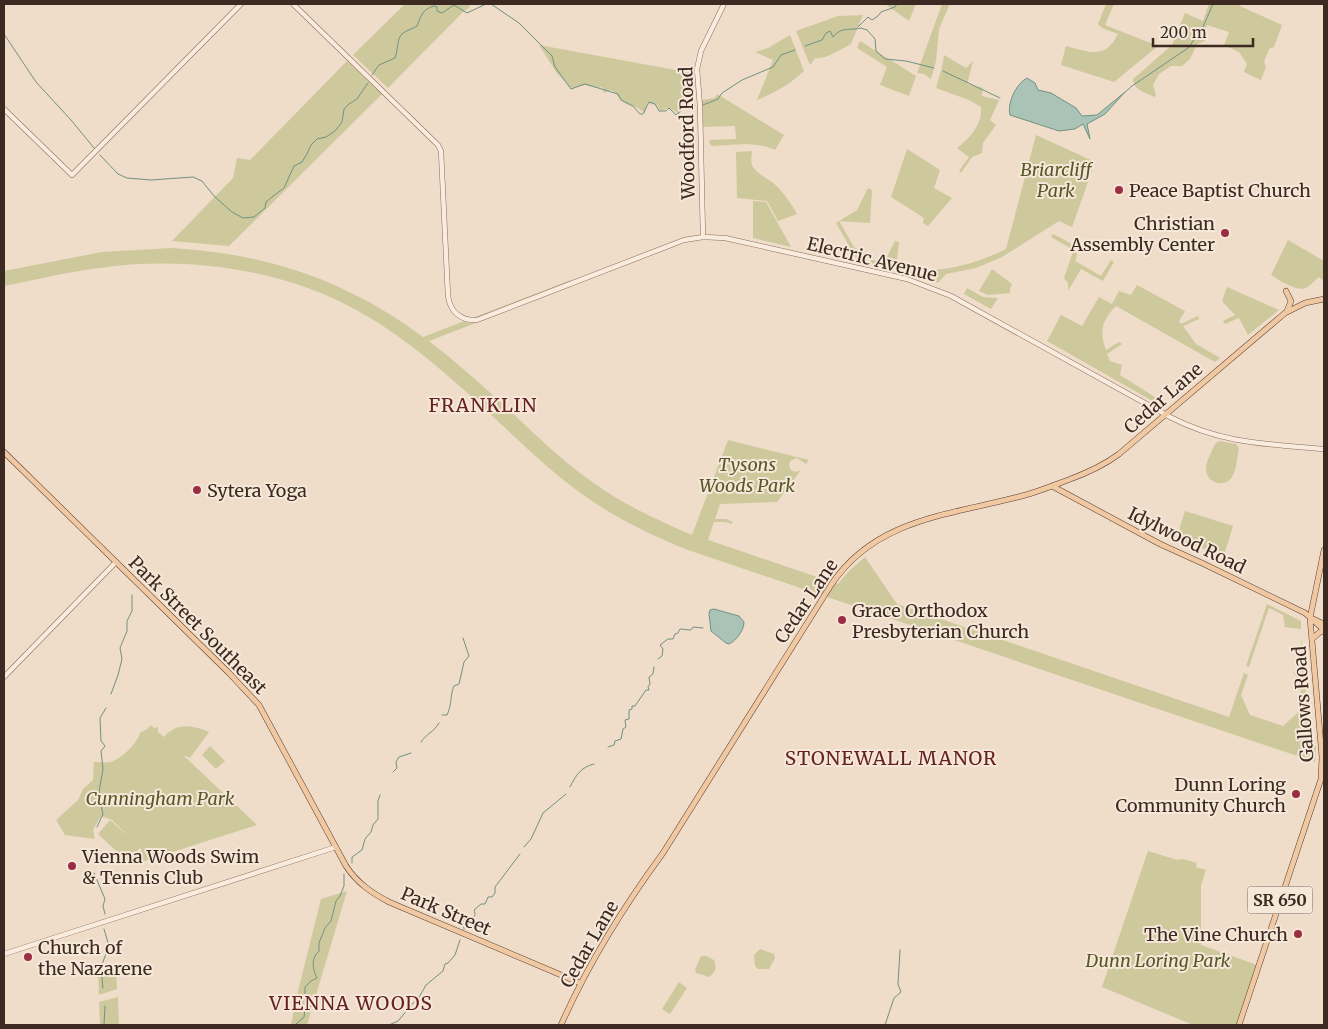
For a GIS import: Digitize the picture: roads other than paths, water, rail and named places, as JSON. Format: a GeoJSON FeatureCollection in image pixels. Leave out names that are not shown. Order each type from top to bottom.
{"type":"FeatureCollection","features":[{"type":"Feature","properties":{"kind":"main road"},"geometry":{"type":"LineString","coordinates":[[1286,291],[1291,301],[1286,312]]}},
{"type":"Feature","properties":{"kind":"main road","name":"Cedar Lane"},"geometry":{"type":"LineString","coordinates":[[561,1025],[580,983],[637,890],[843,568],[884,536],[910,524],[1019,497],[1098,468],[1286,312],[1305,303],[1324,299]]}},
{"type":"Feature","properties":{"kind":"main road","name":"Park Street Southeast"},"geometry":{"type":"LineString","coordinates":[[4,452],[246,689],[256,701],[349,870],[372,893]]}},
{"type":"Feature","properties":{"kind":"main road","name":"Idylwood Road"},"geometry":{"type":"LineString","coordinates":[[1052,486],[1160,544],[1324,624]]}},
{"type":"Feature","properties":{"kind":"main road","name":"Gallows Road"},"geometry":{"type":"LineString","coordinates":[[1239,1025],[1321,779],[1323,764],[1310,618],[1324,550]]}},
{"type":"Feature","properties":{"kind":"main road","name":"Idylwood Road"},"geometry":{"type":"LineString","coordinates":[[1310,618],[1324,631]]}},
{"type":"Feature","properties":{"kind":"main road"},"geometry":{"type":"LineString","coordinates":[[1312,639],[1324,631]]}},
{"type":"Feature","properties":{"kind":"main road","name":"Park Street"},"geometry":{"type":"LineString","coordinates":[[372,893],[580,983]]}},
{"type":"Feature","properties":{"kind":"street"},"geometry":{"type":"LineString","coordinates":[[4,108],[72,176],[241,4]]}},
{"type":"Feature","properties":{"kind":"street","name":"Electric Avenue"},"geometry":{"type":"LineString","coordinates":[[293,4],[438,145],[441,151],[448,296],[450,306],[455,313],[465,319],[477,320],[675,243],[703,237],[725,238],[907,279],[936,289],[1200,432],[1231,440],[1324,449]]}},
{"type":"Feature","properties":{"kind":"street","name":"Woodford Road"},"geometry":{"type":"LineString","coordinates":[[703,237],[700,101],[697,69],[699,56],[724,4]]}},
{"type":"Feature","properties":{"kind":"street"},"geometry":{"type":"LineString","coordinates":[[4,677],[116,562]]}},
{"type":"Feature","properties":{"kind":"street"},"geometry":{"type":"LineString","coordinates":[[4,954],[336,847]]}},
{"type":"Feature","properties":{"kind":"waterway"},"geometry":{"type":"LineString","coordinates":[[372,75],[379,65],[395,58],[400,36],[405,31],[417,26],[421,16],[427,9],[434,6],[437,7],[437,11],[442,13],[454,5],[467,13],[486,4]]}},
{"type":"Feature","properties":{"kind":"waterway"},"geometry":{"type":"LineString","coordinates":[[491,4],[519,23],[552,56],[555,67],[571,89],[585,84],[618,94],[621,100],[633,106],[640,114],[643,114],[649,102],[655,104],[659,111],[666,111],[669,108],[676,115],[688,105],[693,103],[695,105]]}},
{"type":"Feature","properties":{"kind":"waterway"},"geometry":{"type":"LineString","coordinates":[[858,27],[868,17],[872,20],[881,12],[895,7],[897,4]]}},
{"type":"Feature","properties":{"kind":"waterway"},"geometry":{"type":"LineString","coordinates":[[1124,93],[1188,48],[1202,29],[1213,4]]}},
{"type":"Feature","properties":{"kind":"waterway"},"geometry":{"type":"LineString","coordinates":[[805,46],[822,40],[826,33],[830,31],[833,37],[839,31],[861,28],[867,30],[875,39],[876,51],[885,59],[906,61],[934,68]]}},
{"type":"Feature","properties":{"kind":"waterway"},"geometry":{"type":"LineString","coordinates":[[4,34],[36,82],[94,148]]}},
{"type":"Feature","properties":{"kind":"waterway"},"geometry":{"type":"LineString","coordinates":[[703,105],[718,99],[722,93],[742,80],[773,67],[781,55],[795,50]]}},
{"type":"Feature","properties":{"kind":"waterway"},"geometry":{"type":"LineString","coordinates":[[943,71],[1000,98]]}},
{"type":"Feature","properties":{"kind":"waterway"},"geometry":{"type":"LineString","coordinates":[[100,155],[118,174],[127,178],[151,180],[193,177],[202,181],[214,196],[232,212],[243,218],[254,217],[265,208],[266,202],[284,188],[294,166],[302,162],[311,145],[317,139],[326,137],[335,131],[342,122],[344,109],[357,99],[368,83]]}},
{"type":"Feature","properties":{"kind":"waterway"},"geometry":{"type":"LineString","coordinates":[[111,694],[122,659],[120,648],[127,631],[127,621],[132,611],[132,595]]}},
{"type":"Feature","properties":{"kind":"waterway"},"geometry":{"type":"LineString","coordinates":[[658,659],[662,656],[663,649],[660,645],[668,639],[673,639],[680,629],[703,628]]}},
{"type":"Feature","properties":{"kind":"waterway"},"geometry":{"type":"LineString","coordinates":[[442,715],[447,715],[454,686],[459,684],[464,662],[469,656],[463,638]]}},
{"type":"Feature","properties":{"kind":"waterway"},"geometry":{"type":"LineString","coordinates":[[608,747],[621,739],[623,729],[626,727],[625,720],[629,719],[629,710],[632,709],[632,706],[635,706],[646,690],[649,690],[649,677],[653,674],[654,667]]}},
{"type":"Feature","properties":{"kind":"waterway"},"geometry":{"type":"LineString","coordinates":[[97,827],[103,814],[101,806],[104,799],[99,792],[103,769],[101,751],[105,746],[101,741],[100,718],[106,708]]}},
{"type":"Feature","properties":{"kind":"waterway"},"geometry":{"type":"LineString","coordinates":[[421,742],[439,723]]}},
{"type":"Feature","properties":{"kind":"waterway"},"geometry":{"type":"LineString","coordinates":[[393,772],[397,768],[396,762],[399,757],[411,753]]}},
{"type":"Feature","properties":{"kind":"waterway"},"geometry":{"type":"LineString","coordinates":[[570,787],[579,772],[594,764]]}},
{"type":"Feature","properties":{"kind":"waterway"},"geometry":{"type":"LineString","coordinates":[[524,847],[531,839],[543,813],[566,794]]}},
{"type":"Feature","properties":{"kind":"waterway"},"geometry":{"type":"LineString","coordinates":[[352,863],[352,857],[362,850],[365,839],[378,819],[380,795]]}},
{"type":"Feature","properties":{"kind":"waterway"},"geometry":{"type":"LineString","coordinates":[[464,929],[463,921],[466,918],[470,920],[473,918],[475,915],[474,910],[481,904],[485,904],[488,897],[492,897],[495,893],[495,887],[520,854]]}},
{"type":"Feature","properties":{"kind":"waterway"},"geometry":{"type":"LineString","coordinates":[[94,873],[105,899],[103,906],[105,914]]}},
{"type":"Feature","properties":{"kind":"waterway"},"geometry":{"type":"LineString","coordinates":[[295,1025],[304,1017],[305,1009],[311,1006],[305,994],[305,987],[317,978],[313,967],[314,960],[319,951],[319,943],[325,928],[331,921],[336,901],[344,886],[344,874]]}},
{"type":"Feature","properties":{"kind":"waterway"},"geometry":{"type":"LineString","coordinates":[[103,988],[101,967],[109,946],[104,929]]}},
{"type":"Feature","properties":{"kind":"waterway"},"geometry":{"type":"LineString","coordinates":[[389,1025],[398,1021],[417,1001],[426,985],[443,971],[445,964],[455,955],[460,940]]}},
{"type":"Feature","properties":{"kind":"waterway"},"geometry":{"type":"LineString","coordinates":[[885,1025],[894,998],[901,992],[898,984],[900,950]]}},
{"type":"Feature","properties":{"kind":"waterway"},"geometry":{"type":"LineString","coordinates":[[104,1025],[105,1006]]}},
{"type":"Feature","properties":{"kind":"place","name":"Peace Baptist Church"},"geometry":{"type":"Point","coordinates":[1119,190]}},
{"type":"Feature","properties":{"kind":"place","name":"Christian Assembly Center"},"geometry":{"type":"Point","coordinates":[1225,233]}},
{"type":"Feature","properties":{"kind":"place","name":"Sytera Yoga"},"geometry":{"type":"Point","coordinates":[197,490]}},
{"type":"Feature","properties":{"kind":"place","name":"Grace Orthodox Presbyterian Church"},"geometry":{"type":"Point","coordinates":[842,620]}},
{"type":"Feature","properties":{"kind":"place","name":"Dunn Loring Community Church"},"geometry":{"type":"Point","coordinates":[1296,794]}},
{"type":"Feature","properties":{"kind":"place","name":"Vienna Woods Swim & Tennis Club"},"geometry":{"type":"Point","coordinates":[72,866]}},
{"type":"Feature","properties":{"kind":"place","name":"The Vine Church"},"geometry":{"type":"Point","coordinates":[1298,934]}},
{"type":"Feature","properties":{"kind":"place","name":"Church of the Nazarene"},"geometry":{"type":"Point","coordinates":[28,957]}},
{"type":"Feature","properties":{"kind":"district","name":"FRANKLIN"},"geometry":{"type":"Point","coordinates":[483,405]}},
{"type":"Feature","properties":{"kind":"district","name":"STONEWALL MANOR"},"geometry":{"type":"Point","coordinates":[891,758]}},
{"type":"Feature","properties":{"kind":"district","name":"VIENNA WOODS"},"geometry":{"type":"Point","coordinates":[351,1003]}},
{"type":"Feature","properties":{"kind":"park label","name":"Briarcliff Park"},"geometry":{"type":"Point","coordinates":[1056,179]}},
{"type":"Feature","properties":{"kind":"park label","name":"Tysons Woods Park"},"geometry":{"type":"Point","coordinates":[747,474]}},
{"type":"Feature","properties":{"kind":"park label","name":"Cunningham Park"},"geometry":{"type":"Point","coordinates":[160,798]}},
{"type":"Feature","properties":{"kind":"park label","name":"Dunn Loring Park"},"geometry":{"type":"Point","coordinates":[1158,960]}}]}
